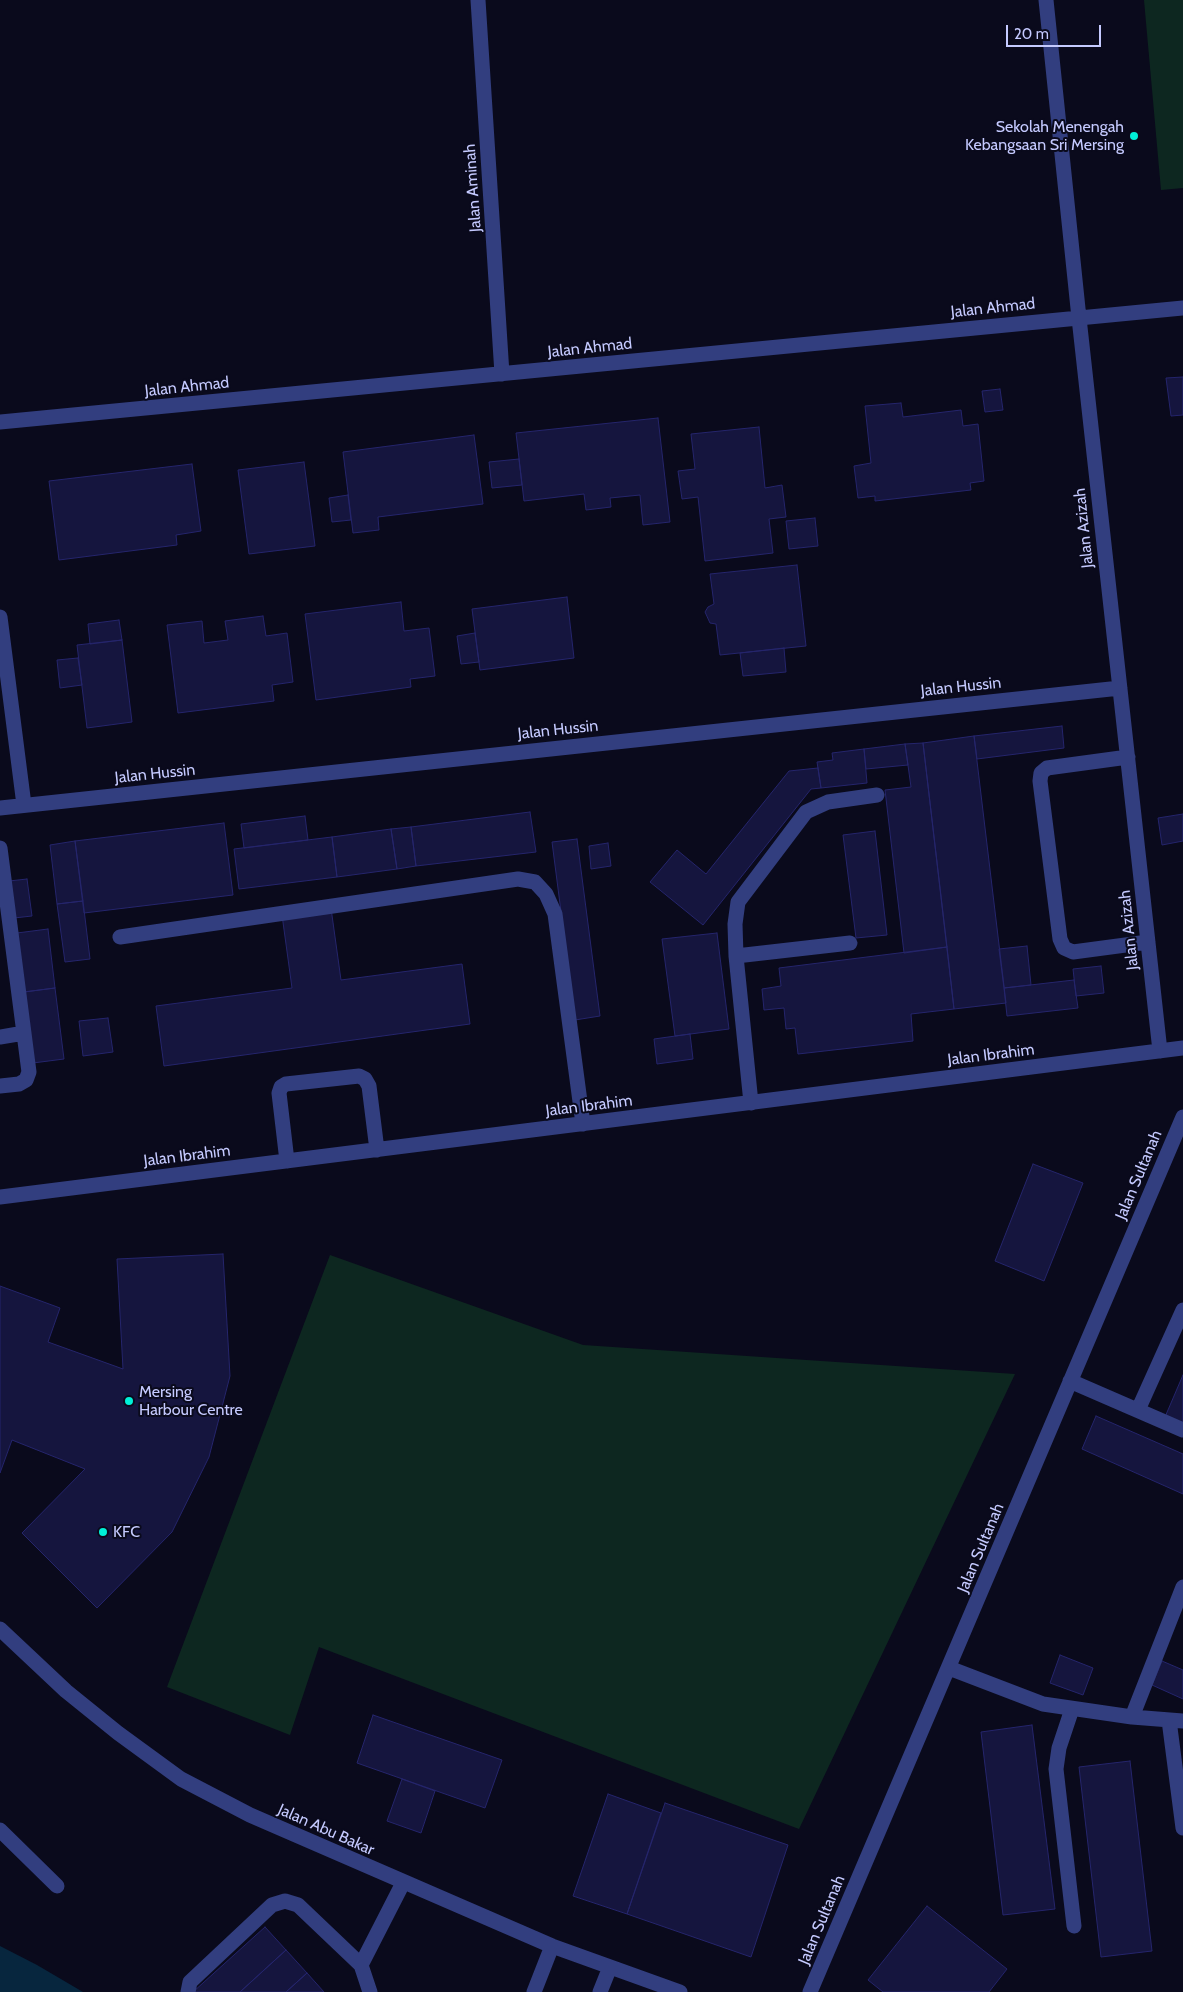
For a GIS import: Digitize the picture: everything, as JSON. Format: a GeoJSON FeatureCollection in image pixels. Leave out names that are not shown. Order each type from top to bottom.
{"type":"FeatureCollection","features":[{"type":"Feature","properties":{"kind":"street","name":"Jalan Aminah"},"geometry":{"type":"LineString","coordinates":[[478,0],[502,374]]}},
{"type":"Feature","properties":{"kind":"street","name":"Jalan Azizah"},"geometry":{"type":"LineString","coordinates":[[1046,0],[1160,1051]]}},
{"type":"Feature","properties":{"kind":"street","name":"Jalan Ahmad"},"geometry":{"type":"LineString","coordinates":[[0,422],[1183,308]]}},
{"type":"Feature","properties":{"kind":"street"},"geometry":{"type":"LineString","coordinates":[[0,617],[24,805]]}},
{"type":"Feature","properties":{"kind":"street","name":"Jalan Hussin"},"geometry":{"type":"LineString","coordinates":[[0,808],[1120,688]]}},
{"type":"Feature","properties":{"kind":"street"},"geometry":{"type":"LineString","coordinates":[[1128,757],[1047,768],[1041,773],[1040,781],[1060,939],[1064,948],[1073,952],[1148,942]]}},
{"type":"Feature","properties":{"kind":"street"},"geometry":{"type":"LineString","coordinates":[[751,1103],[736,956],[735,924],[738,902],[806,812],[828,802],[877,795]]}},
{"type":"Feature","properties":{"kind":"street"},"geometry":{"type":"LineString","coordinates":[[0,848],[29,1072],[26,1080],[19,1084],[0,1086]]}},
{"type":"Feature","properties":{"kind":"street"},"geometry":{"type":"LineString","coordinates":[[120,937],[518,879],[535,882],[546,894],[555,914],[583,1124]]}},
{"type":"Feature","properties":{"kind":"street"},"geometry":{"type":"LineString","coordinates":[[736,956],[850,943]]}},
{"type":"Feature","properties":{"kind":"street"},"geometry":{"type":"LineString","coordinates":[[0,1037],[24,1033]]}},
{"type":"Feature","properties":{"kind":"street","name":"Jalan Ibrahim"},"geometry":{"type":"LineString","coordinates":[[0,1197],[1183,1048]]}},
{"type":"Feature","properties":{"kind":"street"},"geometry":{"type":"LineString","coordinates":[[287,1161],[279,1092],[281,1087],[295,1083],[359,1076],[366,1079],[369,1086],[377,1150]]}},
{"type":"Feature","properties":{"kind":"street","name":"Jalan Sultanah"},"geometry":{"type":"LineString","coordinates":[[810,1992],[1183,1117]]}},
{"type":"Feature","properties":{"kind":"street"},"geometry":{"type":"LineString","coordinates":[[1138,1410],[1183,1310]]}},
{"type":"Feature","properties":{"kind":"street"},"geometry":{"type":"LineString","coordinates":[[1070,1381],[1183,1430]]}},
{"type":"Feature","properties":{"kind":"street"},"geometry":{"type":"LineString","coordinates":[[1132,1717],[1183,1587]]}},
{"type":"Feature","properties":{"kind":"street","name":"Jalan Abu Bakar"},"geometry":{"type":"LineString","coordinates":[[0,1629],[66,1691],[118,1733],[181,1779],[250,1815],[403,1883],[552,1946],[610,1967],[651,1987],[680,1992]]}},
{"type":"Feature","properties":{"kind":"street"},"geometry":{"type":"LineString","coordinates":[[949,1668],[1043,1704],[1132,1717],[1176,1720],[1183,1828]]}},
{"type":"Feature","properties":{"kind":"street"},"geometry":{"type":"LineString","coordinates":[[1072,1709],[1058,1748],[1056,1768],[1074,1926]]}},
{"type":"Feature","properties":{"kind":"street"},"geometry":{"type":"LineString","coordinates":[[3,1839],[57,1886]]}},
{"type":"Feature","properties":{"kind":"street"},"geometry":{"type":"LineString","coordinates":[[361,1965],[403,1883]]}},
{"type":"Feature","properties":{"kind":"street"},"geometry":{"type":"LineString","coordinates":[[188,1992],[190,1982],[265,1911],[272,1905],[285,1901],[298,1904],[361,1965],[370,1992]]}},
{"type":"Feature","properties":{"kind":"street"},"geometry":{"type":"LineString","coordinates":[[534,1992],[552,1946]]}},
{"type":"Feature","properties":{"kind":"street"},"geometry":{"type":"LineString","coordinates":[[600,1992],[610,1967]]}},
{"type":"Feature","properties":{"kind":"green space"},"geometry":{"type":"Polygon","coordinates":[[[1144,0],[1183,0],[1183,188],[1161,190],[1144,0]]]}},
{"type":"Feature","properties":{"kind":"green space"},"geometry":{"type":"Polygon","coordinates":[[[330,1255],[583,1345],[1015,1374],[799,1829],[319,1647],[290,1735],[167,1687],[330,1255]]]}},
{"type":"Feature","properties":{"kind":"water"},"geometry":{"type":"Polygon","coordinates":[[[0,1946],[37,1965],[83,1992],[0,1992],[0,1946]]]}},
{"type":"Feature","properties":{"kind":"building"},"geometry":{"type":"Polygon","coordinates":[[[1183,377],[1183,415],[1171,416],[1166,378],[1183,377]]]}},
{"type":"Feature","properties":{"kind":"building"},"geometry":{"type":"Polygon","coordinates":[[[1000,389],[1003,410],[985,412],[982,391],[1000,389]]]}},
{"type":"Feature","properties":{"kind":"building"},"geometry":{"type":"Polygon","coordinates":[[[901,403],[903,417],[961,410],[963,426],[978,424],[984,481],[970,483],[971,490],[875,501],[875,496],[858,498],[854,466],[871,463],[865,406],[901,403]]]}},
{"type":"Feature","properties":{"kind":"building"},"geometry":{"type":"Polygon","coordinates":[[[658,418],[670,522],[643,525],[640,495],[610,498],[611,507],[586,510],[584,494],[524,501],[516,433],[658,418]]]}},
{"type":"Feature","properties":{"kind":"building"},"geometry":{"type":"Polygon","coordinates":[[[759,427],[765,488],[782,485],[786,517],[769,519],[773,553],[705,561],[698,497],[682,499],[678,471],[695,469],[691,434],[759,427]]]}},
{"type":"Feature","properties":{"kind":"building"},"geometry":{"type":"Polygon","coordinates":[[[474,435],[483,504],[378,517],[379,530],[353,533],[343,452],[474,435]]]}},
{"type":"Feature","properties":{"kind":"building"},"geometry":{"type":"Polygon","coordinates":[[[519,459],[522,485],[492,488],[489,462],[519,459]]]}},
{"type":"Feature","properties":{"kind":"building"},"geometry":{"type":"Polygon","coordinates":[[[304,462],[315,546],[249,554],[238,470],[304,462]]]}},
{"type":"Feature","properties":{"kind":"building"},"geometry":{"type":"Polygon","coordinates":[[[192,464],[201,531],[176,535],[177,545],[59,560],[49,481],[192,464]]]}},
{"type":"Feature","properties":{"kind":"building"},"geometry":{"type":"Polygon","coordinates":[[[348,495],[351,520],[332,522],[329,498],[348,495]]]}},
{"type":"Feature","properties":{"kind":"building"},"geometry":{"type":"Polygon","coordinates":[[[815,518],[818,546],[789,549],[786,521],[815,518]]]}},
{"type":"Feature","properties":{"kind":"building"},"geometry":{"type":"Polygon","coordinates":[[[797,565],[806,646],[720,655],[716,624],[710,623],[705,612],[708,607],[714,604],[710,574],[797,565]]]}},
{"type":"Feature","properties":{"kind":"building"},"geometry":{"type":"Polygon","coordinates":[[[567,597],[574,658],[480,670],[472,609],[567,597]]]}},
{"type":"Feature","properties":{"kind":"building"},"geometry":{"type":"Polygon","coordinates":[[[401,602],[404,631],[429,628],[435,676],[410,679],[411,687],[316,700],[305,614],[401,602]]]}},
{"type":"Feature","properties":{"kind":"building"},"geometry":{"type":"Polygon","coordinates":[[[263,616],[266,636],[287,633],[293,682],[272,685],[274,701],[178,713],[167,625],[202,621],[204,643],[228,640],[225,621],[263,616]]]}},
{"type":"Feature","properties":{"kind":"building"},"geometry":{"type":"Polygon","coordinates":[[[119,620],[122,640],[90,644],[88,624],[119,620]]]}},
{"type":"Feature","properties":{"kind":"building"},"geometry":{"type":"Polygon","coordinates":[[[475,633],[479,662],[461,664],[457,636],[475,633]]]}},
{"type":"Feature","properties":{"kind":"building"},"geometry":{"type":"Polygon","coordinates":[[[122,640],[132,722],[87,728],[77,645],[122,640]]]}},
{"type":"Feature","properties":{"kind":"building"},"geometry":{"type":"Polygon","coordinates":[[[784,648],[786,672],[743,676],[740,653],[784,648]]]}},
{"type":"Feature","properties":{"kind":"building"},"geometry":{"type":"Polygon","coordinates":[[[78,658],[82,685],[60,688],[57,660],[78,658]]]}},
{"type":"Feature","properties":{"kind":"building"},"geometry":{"type":"Polygon","coordinates":[[[1062,726],[1064,748],[977,759],[974,736],[1062,726]]]}},
{"type":"Feature","properties":{"kind":"building"},"geometry":{"type":"Polygon","coordinates":[[[974,736],[1006,1003],[954,1009],[923,743],[974,736]]]}},
{"type":"Feature","properties":{"kind":"building"},"geometry":{"type":"Polygon","coordinates":[[[923,743],[947,947],[904,953],[885,790],[911,787],[905,744],[923,743]]]}},
{"type":"Feature","properties":{"kind":"building"},"geometry":{"type":"Polygon","coordinates":[[[905,744],[908,765],[866,769],[864,749],[905,744]]]}},
{"type":"Feature","properties":{"kind":"building"},"geometry":{"type":"Polygon","coordinates":[[[864,749],[867,783],[821,788],[817,762],[833,760],[832,753],[864,749]]]}},
{"type":"Feature","properties":{"kind":"building"},"geometry":{"type":"Polygon","coordinates":[[[818,768],[821,788],[811,789],[703,925],[650,882],[677,850],[706,874],[789,771],[818,768]]]}},
{"type":"Feature","properties":{"kind":"building"},"geometry":{"type":"Polygon","coordinates":[[[530,812],[536,852],[416,866],[411,827],[530,812]]]}},
{"type":"Feature","properties":{"kind":"building"},"geometry":{"type":"Polygon","coordinates":[[[1183,814],[1183,841],[1162,845],[1158,818],[1183,814]]]}},
{"type":"Feature","properties":{"kind":"building"},"geometry":{"type":"Polygon","coordinates":[[[305,816],[308,840],[244,848],[241,824],[305,816]]]}},
{"type":"Feature","properties":{"kind":"building"},"geometry":{"type":"Polygon","coordinates":[[[224,823],[233,895],[84,913],[75,841],[224,823]]]}},
{"type":"Feature","properties":{"kind":"building"},"geometry":{"type":"Polygon","coordinates":[[[411,827],[416,866],[397,869],[391,829],[411,827]]]}},
{"type":"Feature","properties":{"kind":"building"},"geometry":{"type":"Polygon","coordinates":[[[391,829],[397,869],[337,877],[332,837],[391,829]]]}},
{"type":"Feature","properties":{"kind":"building"},"geometry":{"type":"Polygon","coordinates":[[[875,831],[887,935],[856,938],[843,835],[875,831]]]}},
{"type":"Feature","properties":{"kind":"building"},"geometry":{"type":"Polygon","coordinates":[[[332,837],[337,877],[239,889],[234,849],[332,837]]]}},
{"type":"Feature","properties":{"kind":"building"},"geometry":{"type":"Polygon","coordinates":[[[577,839],[600,1016],[575,1020],[552,842],[577,839]]]}},
{"type":"Feature","properties":{"kind":"building"},"geometry":{"type":"Polygon","coordinates":[[[75,841],[83,901],[57,904],[50,845],[75,841]]]}},
{"type":"Feature","properties":{"kind":"building"},"geometry":{"type":"Polygon","coordinates":[[[608,843],[611,866],[591,869],[589,846],[608,843]]]}},
{"type":"Feature","properties":{"kind":"building"},"geometry":{"type":"Polygon","coordinates":[[[27,879],[32,916],[14,918],[9,881],[27,879]]]}},
{"type":"Feature","properties":{"kind":"building"},"geometry":{"type":"Polygon","coordinates":[[[83,901],[90,959],[65,962],[57,904],[83,901]]]}},
{"type":"Feature","properties":{"kind":"building"},"geometry":{"type":"Polygon","coordinates":[[[331,908],[341,980],[462,964],[470,1024],[164,1066],[156,1006],[292,988],[282,915],[331,908]]]}},
{"type":"Feature","properties":{"kind":"building"},"geometry":{"type":"Polygon","coordinates":[[[48,929],[55,988],[24,992],[17,933],[48,929]]]}},
{"type":"Feature","properties":{"kind":"building"},"geometry":{"type":"Polygon","coordinates":[[[717,933],[729,1029],[675,1036],[662,939],[717,933]]]}},
{"type":"Feature","properties":{"kind":"building"},"geometry":{"type":"Polygon","coordinates":[[[1027,946],[1031,985],[1004,988],[999,949],[1027,946]]]}},
{"type":"Feature","properties":{"kind":"building"},"geometry":{"type":"Polygon","coordinates":[[[947,947],[954,1009],[911,1014],[913,1041],[798,1054],[795,1028],[786,1029],[784,1008],[764,1010],[762,989],[781,986],[779,968],[947,947]]]}},
{"type":"Feature","properties":{"kind":"building"},"geometry":{"type":"Polygon","coordinates":[[[1101,966],[1104,993],[1076,996],[1073,969],[1101,966]]]}},
{"type":"Feature","properties":{"kind":"building"},"geometry":{"type":"Polygon","coordinates":[[[1074,980],[1078,1008],[1007,1016],[1004,988],[1074,980]]]}},
{"type":"Feature","properties":{"kind":"building"},"geometry":{"type":"Polygon","coordinates":[[[55,988],[64,1059],[33,1063],[24,992],[55,988]]]}},
{"type":"Feature","properties":{"kind":"building"},"geometry":{"type":"Polygon","coordinates":[[[108,1018],[113,1052],[83,1056],[79,1021],[108,1018]]]}},
{"type":"Feature","properties":{"kind":"building"},"geometry":{"type":"Polygon","coordinates":[[[690,1034],[693,1059],[657,1064],[654,1039],[690,1034]]]}},
{"type":"Feature","properties":{"kind":"building"},"geometry":{"type":"Polygon","coordinates":[[[1033,1164],[1083,1183],[1044,1281],[995,1261],[1033,1164]]]}},
{"type":"Feature","properties":{"kind":"building"},"geometry":{"type":"Polygon","coordinates":[[[223,1254],[230,1376],[209,1457],[172,1532],[97,1608],[22,1533],[85,1469],[12,1440],[0,1473],[0,1286],[60,1308],[48,1342],[123,1369],[117,1259],[223,1254]]]}},
{"type":"Feature","properties":{"kind":"building"},"geometry":{"type":"Polygon","coordinates":[[[1183,1375],[1183,1425],[1165,1417],[1183,1375]]]}},
{"type":"Feature","properties":{"kind":"building"},"geometry":{"type":"Polygon","coordinates":[[[1096,1416],[1183,1454],[1183,1494],[1082,1449],[1096,1416]]]}},
{"type":"Feature","properties":{"kind":"building"},"geometry":{"type":"Polygon","coordinates":[[[1060,1655],[1093,1668],[1083,1695],[1050,1683],[1060,1655]]]}},
{"type":"Feature","properties":{"kind":"building"},"geometry":{"type":"Polygon","coordinates":[[[1162,1661],[1183,1670],[1183,1699],[1152,1685],[1162,1661]]]}},
{"type":"Feature","properties":{"kind":"building"},"geometry":{"type":"Polygon","coordinates":[[[373,1715],[502,1760],[485,1808],[357,1763],[373,1715]]]}},
{"type":"Feature","properties":{"kind":"building"},"geometry":{"type":"Polygon","coordinates":[[[1032,1725],[1055,1909],[1003,1915],[981,1732],[1032,1725]]]}},
{"type":"Feature","properties":{"kind":"building"},"geometry":{"type":"Polygon","coordinates":[[[1130,1761],[1152,1951],[1101,1957],[1079,1767],[1130,1761]]]}},
{"type":"Feature","properties":{"kind":"building"},"geometry":{"type":"Polygon","coordinates":[[[402,1779],[435,1791],[421,1833],[387,1821],[402,1779]]]}},
{"type":"Feature","properties":{"kind":"building"},"geometry":{"type":"Polygon","coordinates":[[[608,1794],[661,1813],[627,1914],[573,1896],[608,1794]]]}},
{"type":"Feature","properties":{"kind":"building"},"geometry":{"type":"Polygon","coordinates":[[[665,1803],[788,1845],[751,1957],[627,1914],[665,1803]]]}},
{"type":"Feature","properties":{"kind":"building"},"geometry":{"type":"Polygon","coordinates":[[[927,1906],[1007,1969],[989,1992],[883,1992],[868,1980],[927,1906]]]}},
{"type":"Feature","properties":{"kind":"building"},"geometry":{"type":"Polygon","coordinates":[[[265,1927],[286,1950],[240,1992],[193,1992],[265,1927]]]}},
{"type":"Feature","properties":{"kind":"building"},"geometry":{"type":"Polygon","coordinates":[[[286,1950],[307,1973],[286,1992],[240,1992],[286,1950]]]}},
{"type":"Feature","properties":{"kind":"building"},"geometry":{"type":"Polygon","coordinates":[[[307,1973],[324,1992],[286,1992],[307,1973]]]}},
{"type":"Feature","properties":{"kind":"place","name":"Sekolah Menengah Kebangsaan Sri Mersing"},"geometry":{"type":"Point","coordinates":[1134,136]}},
{"type":"Feature","properties":{"kind":"place","name":"Mersing Harbour Centre"},"geometry":{"type":"Point","coordinates":[129,1401]}},
{"type":"Feature","properties":{"kind":"place","name":"KFC"},"geometry":{"type":"Point","coordinates":[103,1532]}}]}
